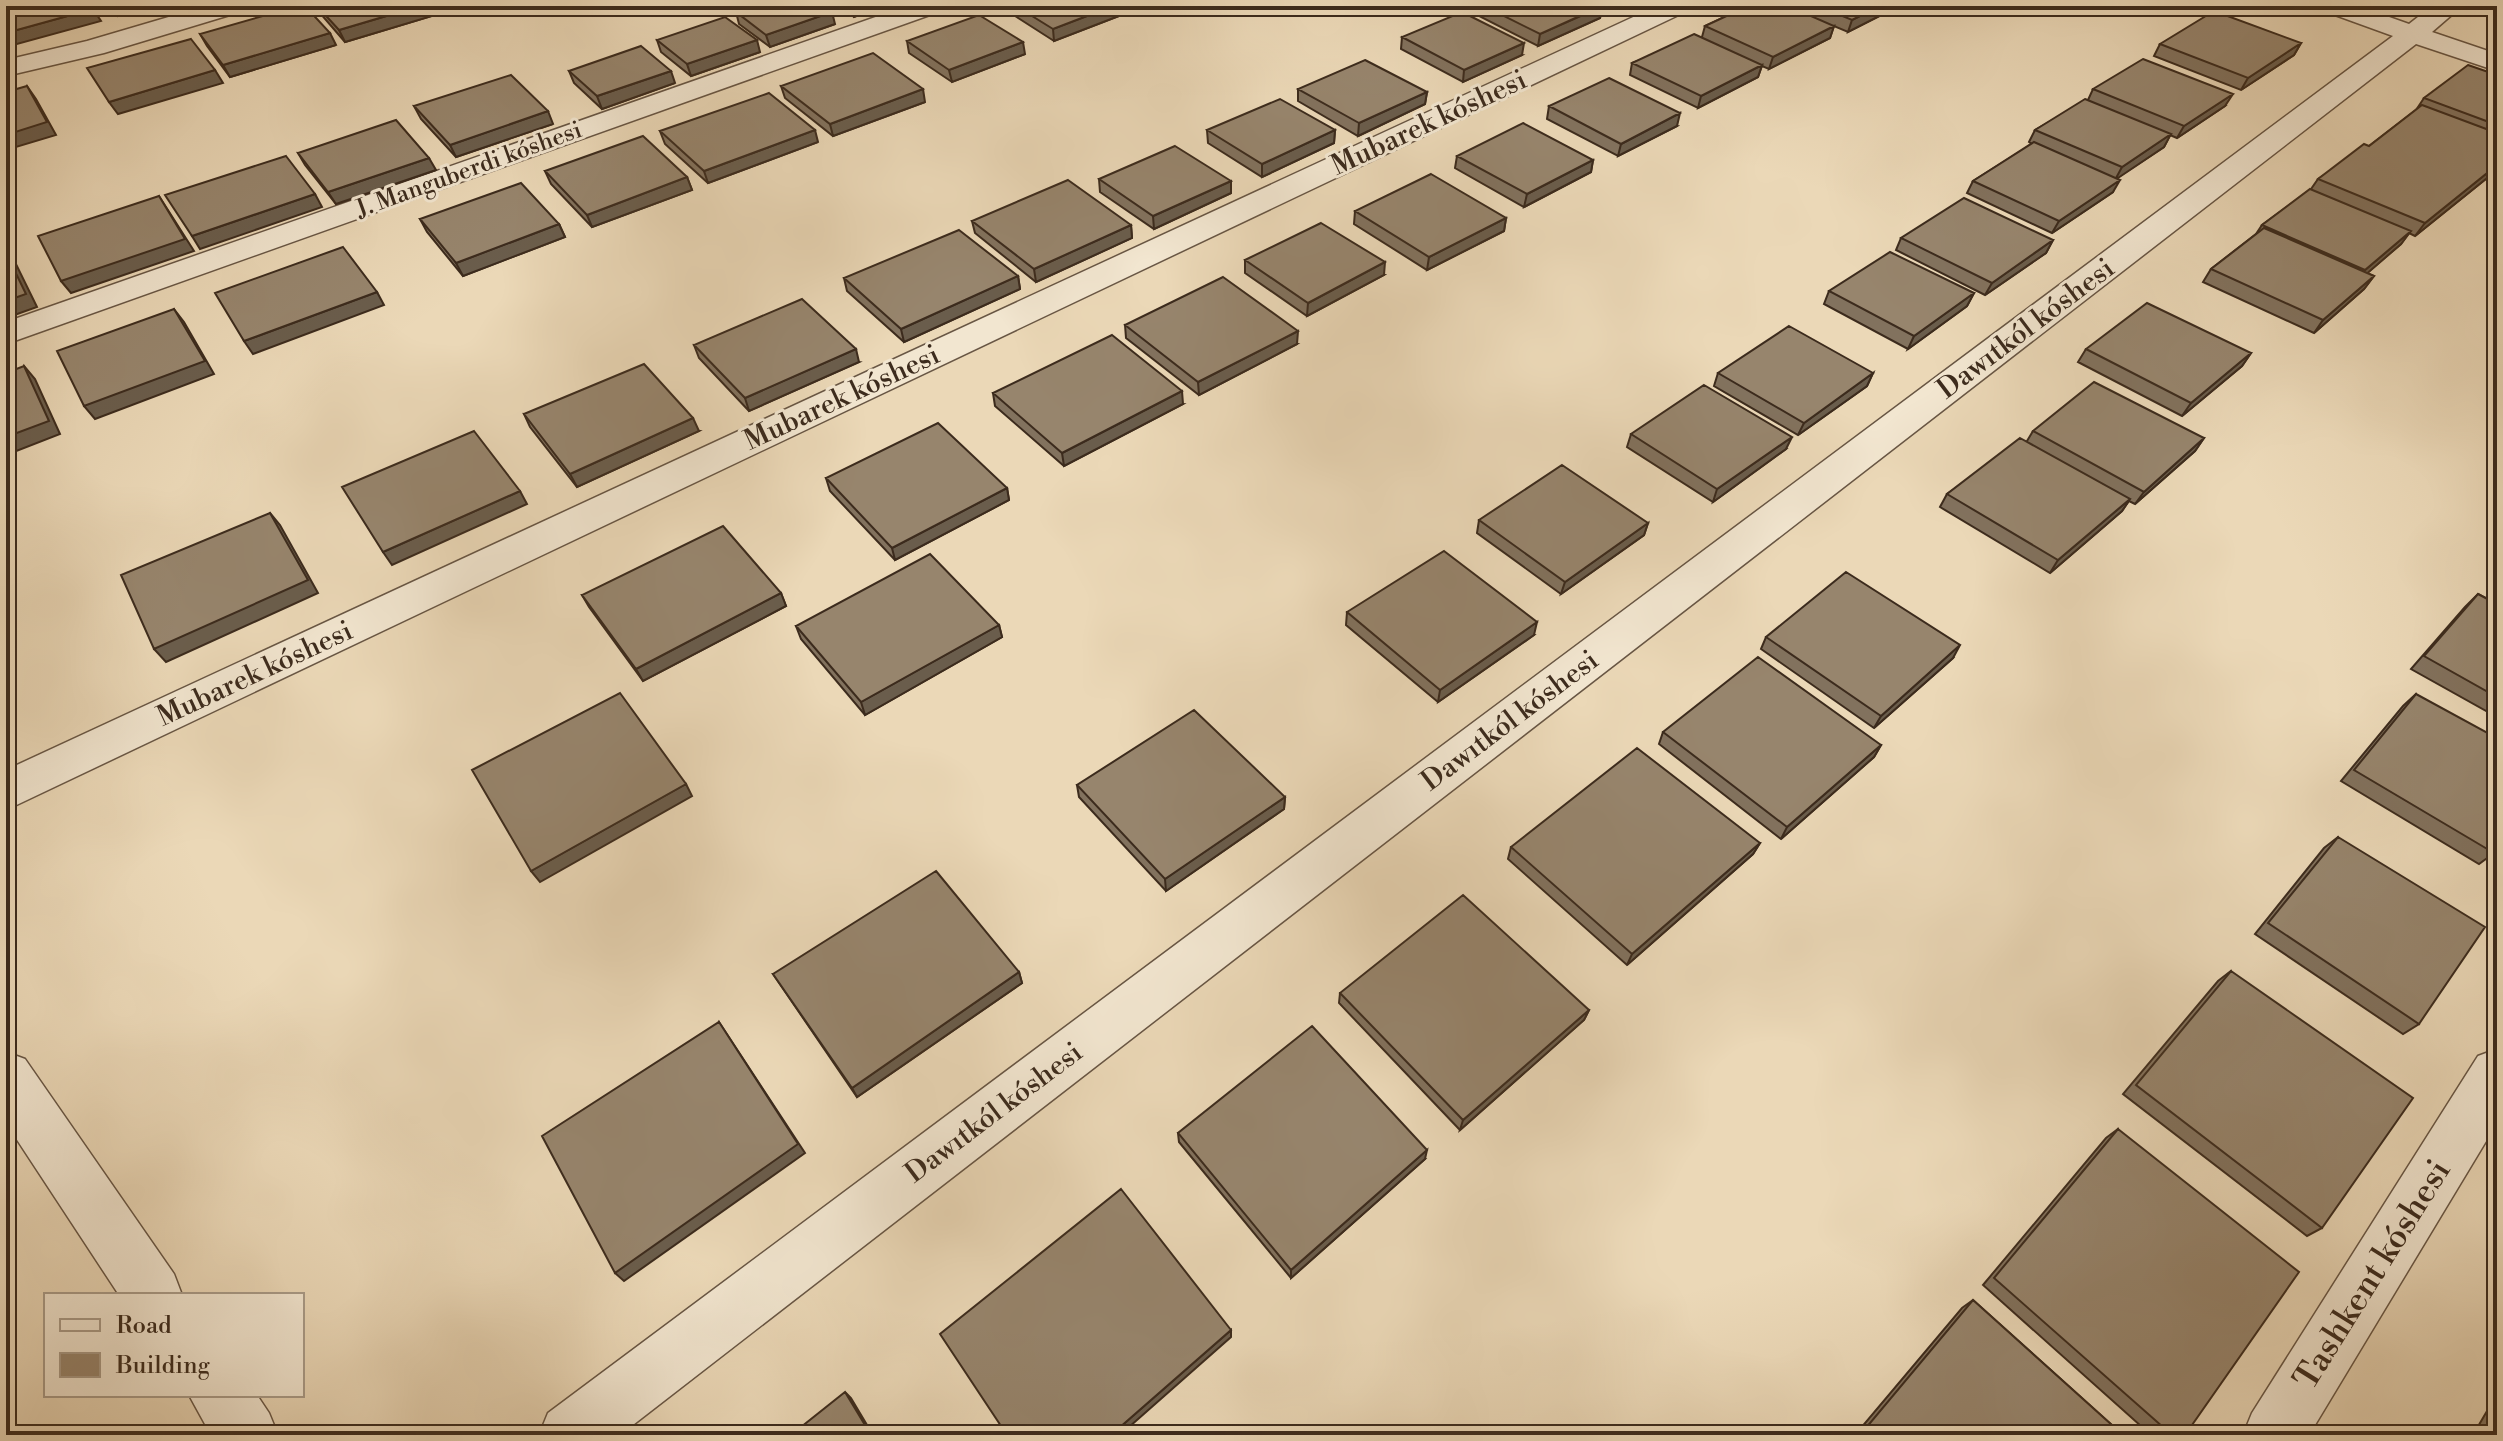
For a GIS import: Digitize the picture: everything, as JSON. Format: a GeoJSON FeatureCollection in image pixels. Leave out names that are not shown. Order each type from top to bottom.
{"type":"FeatureCollection","features":[{"type":"Feature","properties":{"kind":"street"},"geometry":{"type":"LineString","coordinates":[[6,68],[94,47],[234,6]]}},
{"type":"Feature","properties":{"kind":"street","name":"J. Manguberdi kóshesi"},"geometry":{"type":"LineString","coordinates":[[6,334],[932,6]]}},
{"type":"Feature","properties":{"kind":"street","name":"Mubarek kóshesi"},"geometry":{"type":"LineString","coordinates":[[6,791],[1678,6]]}},
{"type":"Feature","properties":{"kind":"street"},"geometry":{"type":"LineString","coordinates":[[2333,6],[2497,63]]}},
{"type":"Feature","properties":{"kind":"street","name":"Dawıtkól kóshesi"},"geometry":{"type":"LineString","coordinates":[[570,1435],[2449,6]]}},
{"type":"Feature","properties":{"kind":"street","name":"Tashkent kóshesi"},"geometry":{"type":"LineString","coordinates":[[2274,1435],[2497,1074]]}},
{"type":"Feature","properties":{"kind":"street"},"geometry":{"type":"LineString","coordinates":[[6,1077],[152,1293]]}},
{"type":"Feature","properties":{"kind":"street"},"geometry":{"type":"LineString","coordinates":[[221,1397],[247,1435]]}},
{"type":"Feature","properties":{"kind":"building"},"geometry":{"type":"Polygon","coordinates":[[[6,6],[91,6],[93,9],[6,33],[6,6]]]}},
{"type":"Feature","properties":{"kind":"building"},"geometry":{"type":"Polygon","coordinates":[[[305,6],[330,33],[223,65],[200,34],[305,6]]]}},
{"type":"Feature","properties":{"kind":"building"},"geometry":{"type":"Polygon","coordinates":[[[317,6],[420,6],[339,30],[317,6]]]}},
{"type":"Feature","properties":{"kind":"building"},"geometry":{"type":"Polygon","coordinates":[[[753,6],[824,6],[832,12],[766,35],[736,12],[753,6]]]}},
{"type":"Feature","properties":{"kind":"building"},"geometry":{"type":"Polygon","coordinates":[[[1016,6],[1113,6],[1053,29],[1016,6]]]}},
{"type":"Feature","properties":{"kind":"building"},"geometry":{"type":"Polygon","coordinates":[[[1484,6],[1602,6],[1540,34],[1484,6]]]}},
{"type":"Feature","properties":{"kind":"building"},"geometry":{"type":"Polygon","coordinates":[[[1748,6],[1788,6],[1834,26],[1773,57],[1705,26],[1748,6]]]}},
{"type":"Feature","properties":{"kind":"building"},"geometry":{"type":"Polygon","coordinates":[[[1818,6],[1880,6],[1852,20],[1818,6]]]}},
{"type":"Feature","properties":{"kind":"building"},"geometry":{"type":"Polygon","coordinates":[[[2214,11],[2301,43],[2248,78],[2160,44],[2214,11]]]}},
{"type":"Feature","properties":{"kind":"building"},"geometry":{"type":"Polygon","coordinates":[[[1462,12],[1524,43],[1464,70],[1402,37],[1462,12]]]}},
{"type":"Feature","properties":{"kind":"building"},"geometry":{"type":"Polygon","coordinates":[[[979,15],[1023,42],[949,70],[907,41],[979,15]]]}},
{"type":"Feature","properties":{"kind":"building"},"geometry":{"type":"Polygon","coordinates":[[[725,17],[757,40],[687,64],[657,40],[725,17]]]}},
{"type":"Feature","properties":{"kind":"building"},"geometry":{"type":"Polygon","coordinates":[[[1694,34],[1762,65],[1701,96],[1632,63],[1694,34]]]}},
{"type":"Feature","properties":{"kind":"building"},"geometry":{"type":"Polygon","coordinates":[[[191,39],[215,70],[109,102],[87,68],[191,39]]]}},
{"type":"Feature","properties":{"kind":"building"},"geometry":{"type":"Polygon","coordinates":[[[641,46],[671,71],[597,96],[569,71],[641,46]]]}},
{"type":"Feature","properties":{"kind":"building"},"geometry":{"type":"Polygon","coordinates":[[[873,53],[923,89],[830,124],[781,86],[873,53]]]}},
{"type":"Feature","properties":{"kind":"building"},"geometry":{"type":"Polygon","coordinates":[[[2143,59],[2233,94],[2184,126],[2093,89],[2143,59]]]}},
{"type":"Feature","properties":{"kind":"building"},"geometry":{"type":"Polygon","coordinates":[[[1365,60],[1427,92],[1359,123],[1298,89],[1365,60]]]}},
{"type":"Feature","properties":{"kind":"building"},"geometry":{"type":"Polygon","coordinates":[[[2468,65],[2497,75],[2497,125],[2424,98],[2468,65]]]}},
{"type":"Feature","properties":{"kind":"building"},"geometry":{"type":"Polygon","coordinates":[[[511,75],[548,111],[450,145],[414,106],[511,75]]]}},
{"type":"Feature","properties":{"kind":"building"},"geometry":{"type":"Polygon","coordinates":[[[1609,78],[1680,113],[1621,144],[1549,106],[1609,78]]]}},
{"type":"Feature","properties":{"kind":"building"},"geometry":{"type":"Polygon","coordinates":[[[27,86],[47,122],[6,135],[6,92],[27,86]]]}},
{"type":"Feature","properties":{"kind":"building"},"geometry":{"type":"Polygon","coordinates":[[[769,93],[815,130],[704,171],[660,131],[769,93]]]}},
{"type":"Feature","properties":{"kind":"building"},"geometry":{"type":"Polygon","coordinates":[[[1280,99],[1335,130],[1262,164],[1207,130],[1280,99]]]}},
{"type":"Feature","properties":{"kind":"building"},"geometry":{"type":"Polygon","coordinates":[[[2085,99],[2171,134],[2122,167],[2035,130],[2085,99]]]}},
{"type":"Feature","properties":{"kind":"building"},"geometry":{"type":"Polygon","coordinates":[[[2422,105],[2497,133],[2497,165],[2425,223],[2318,179],[2364,144],[2369,146],[2422,105]]]}},
{"type":"Feature","properties":{"kind":"building"},"geometry":{"type":"Polygon","coordinates":[[[396,120],[429,158],[328,192],[298,153],[396,120]]]}},
{"type":"Feature","properties":{"kind":"building"},"geometry":{"type":"Polygon","coordinates":[[[1523,123],[1593,160],[1527,194],[1457,156],[1523,123]]]}},
{"type":"Feature","properties":{"kind":"building"},"geometry":{"type":"Polygon","coordinates":[[[643,136],[687,177],[587,215],[545,171],[643,136]]]}},
{"type":"Feature","properties":{"kind":"building"},"geometry":{"type":"Polygon","coordinates":[[[2034,142],[2120,180],[2059,221],[1973,181],[2034,142]]]}},
{"type":"Feature","properties":{"kind":"building"},"geometry":{"type":"Polygon","coordinates":[[[1175,146],[1231,181],[1153,216],[1099,179],[1175,146]]]}},
{"type":"Feature","properties":{"kind":"building"},"geometry":{"type":"Polygon","coordinates":[[[286,156],[315,194],[192,236],[165,195],[286,156]]]}},
{"type":"Feature","properties":{"kind":"building"},"geometry":{"type":"Polygon","coordinates":[[[1431,174],[1506,218],[1429,257],[1355,211],[1431,174]]]}},
{"type":"Feature","properties":{"kind":"building"},"geometry":{"type":"Polygon","coordinates":[[[1068,180],[1131,225],[1034,269],[972,221],[1068,180]]]}},
{"type":"Feature","properties":{"kind":"building"},"geometry":{"type":"Polygon","coordinates":[[[521,183],[559,224],[456,263],[420,219],[521,183]]]}},
{"type":"Feature","properties":{"kind":"building"},"geometry":{"type":"Polygon","coordinates":[[[2310,189],[2411,231],[2365,270],[2262,225],[2310,189]]]}},
{"type":"Feature","properties":{"kind":"building"},"geometry":{"type":"Polygon","coordinates":[[[159,196],[185,239],[61,281],[38,236],[159,196]]]}},
{"type":"Feature","properties":{"kind":"building"},"geometry":{"type":"Polygon","coordinates":[[[1964,198],[2053,240],[1992,283],[1901,238],[1964,198]]]}},
{"type":"Feature","properties":{"kind":"building"},"geometry":{"type":"Polygon","coordinates":[[[1321,223],[1385,262],[1308,303],[1245,260],[1321,223]]]}},
{"type":"Feature","properties":{"kind":"building"},"geometry":{"type":"Polygon","coordinates":[[[2264,228],[2374,276],[2323,320],[2211,269],[2264,228]]]}},
{"type":"Feature","properties":{"kind":"building"},"geometry":{"type":"Polygon","coordinates":[[[959,230],[1018,276],[901,329],[844,278],[959,230]]]}},
{"type":"Feature","properties":{"kind":"building"},"geometry":{"type":"Polygon","coordinates":[[[343,247],[377,292],[244,341],[215,293],[343,247]]]}},
{"type":"Feature","properties":{"kind":"building"},"geometry":{"type":"Polygon","coordinates":[[[1890,252],[1974,293],[1914,336],[1829,291],[1890,252]]]}},
{"type":"Feature","properties":{"kind":"building"},"geometry":{"type":"Polygon","coordinates":[[[6,253],[26,294],[6,301],[6,253]]]}},
{"type":"Feature","properties":{"kind":"building"},"geometry":{"type":"Polygon","coordinates":[[[1223,277],[1298,331],[1198,382],[1125,325],[1223,277]]]}},
{"type":"Feature","properties":{"kind":"building"},"geometry":{"type":"Polygon","coordinates":[[[802,299],[856,349],[745,398],[694,345],[802,299]]]}},
{"type":"Feature","properties":{"kind":"building"},"geometry":{"type":"Polygon","coordinates":[[[2147,303],[2251,353],[2191,403],[2086,349],[2147,303]]]}},
{"type":"Feature","properties":{"kind":"building"},"geometry":{"type":"Polygon","coordinates":[[[174,309],[205,361],[84,406],[57,351],[174,309]]]}},
{"type":"Feature","properties":{"kind":"building"},"geometry":{"type":"Polygon","coordinates":[[[1789,326],[1873,373],[1804,423],[1718,373],[1789,326]]]}},
{"type":"Feature","properties":{"kind":"building"},"geometry":{"type":"Polygon","coordinates":[[[1112,335],[1182,391],[1062,453],[993,393],[1112,335]]]}},
{"type":"Feature","properties":{"kind":"building"},"geometry":{"type":"Polygon","coordinates":[[[644,364],[693,418],[570,474],[524,414],[644,364]]]}},
{"type":"Feature","properties":{"kind":"building"},"geometry":{"type":"Polygon","coordinates":[[[24,366],[49,421],[6,437],[6,373],[24,366]]]}},
{"type":"Feature","properties":{"kind":"building"},"geometry":{"type":"Polygon","coordinates":[[[2094,382],[2204,438],[2144,492],[2033,431],[2094,382]]]}},
{"type":"Feature","properties":{"kind":"building"},"geometry":{"type":"Polygon","coordinates":[[[1704,385],[1792,437],[1717,489],[1631,434],[1704,385]]]}},
{"type":"Feature","properties":{"kind":"building"},"geometry":{"type":"Polygon","coordinates":[[[938,423],[1007,488],[892,548],[826,478],[938,423]]]}},
{"type":"Feature","properties":{"kind":"building"},"geometry":{"type":"Polygon","coordinates":[[[474,431],[520,491],[383,552],[342,487],[474,431]]]}},
{"type":"Feature","properties":{"kind":"building"},"geometry":{"type":"Polygon","coordinates":[[[2020,438],[2130,499],[2058,560],[1947,494],[2020,438]]]}},
{"type":"Feature","properties":{"kind":"building"},"geometry":{"type":"Polygon","coordinates":[[[1562,465],[1648,523],[1565,582],[1479,520],[1562,465]]]}},
{"type":"Feature","properties":{"kind":"building"},"geometry":{"type":"Polygon","coordinates":[[[270,513],[308,580],[154,649],[121,575],[270,513]]]}},
{"type":"Feature","properties":{"kind":"building"},"geometry":{"type":"Polygon","coordinates":[[[723,526],[781,593],[636,669],[582,595],[723,526]]]}},
{"type":"Feature","properties":{"kind":"building"},"geometry":{"type":"Polygon","coordinates":[[[1444,551],[1537,622],[1440,690],[1347,612],[1444,551]]]}},
{"type":"Feature","properties":{"kind":"building"},"geometry":{"type":"Polygon","coordinates":[[[930,554],[999,625],[861,702],[796,626],[930,554]]]}},
{"type":"Feature","properties":{"kind":"building"},"geometry":{"type":"Polygon","coordinates":[[[1846,572],[1960,645],[1881,716],[1766,637],[1846,572]]]}},
{"type":"Feature","properties":{"kind":"building"},"geometry":{"type":"Polygon","coordinates":[[[2478,594],[2497,604],[2497,697],[2424,656],[2478,594]]]}},
{"type":"Feature","properties":{"kind":"building"},"geometry":{"type":"Polygon","coordinates":[[[1758,657],[1881,745],[1787,827],[1663,732],[1758,657]]]}},
{"type":"Feature","properties":{"kind":"building"},"geometry":{"type":"Polygon","coordinates":[[[620,693],[686,784],[531,871],[472,770],[620,693]]]}},
{"type":"Feature","properties":{"kind":"building"},"geometry":{"type":"Polygon","coordinates":[[[2416,694],[2497,738],[2497,848],[2494,853],[2354,770],[2416,694]]]}},
{"type":"Feature","properties":{"kind":"building"},"geometry":{"type":"Polygon","coordinates":[[[1194,710],[1285,797],[1165,879],[1077,785],[1194,710]]]}},
{"type":"Feature","properties":{"kind":"building"},"geometry":{"type":"Polygon","coordinates":[[[1637,748],[1760,843],[1632,954],[1511,847],[1637,748]]]}},
{"type":"Feature","properties":{"kind":"building"},"geometry":{"type":"Polygon","coordinates":[[[2338,837],[2485,927],[2419,1024],[2268,923],[2338,837]]]}},
{"type":"Feature","properties":{"kind":"building"},"geometry":{"type":"Polygon","coordinates":[[[936,871],[1019,972],[852,1088],[773,974],[936,871]]]}},
{"type":"Feature","properties":{"kind":"building"},"geometry":{"type":"Polygon","coordinates":[[[1463,895],[1589,1010],[1463,1120],[1340,993],[1463,895]]]}},
{"type":"Feature","properties":{"kind":"building"},"geometry":{"type":"Polygon","coordinates":[[[2231,971],[2413,1098],[2322,1228],[2136,1085],[2231,971]]]}},
{"type":"Feature","properties":{"kind":"building"},"geometry":{"type":"Polygon","coordinates":[[[719,1022],[798,1144],[615,1273],[542,1136],[719,1022]]]}},
{"type":"Feature","properties":{"kind":"building"},"geometry":{"type":"Polygon","coordinates":[[[1312,1026],[1427,1150],[1291,1270],[1178,1133],[1312,1026]]]}},
{"type":"Feature","properties":{"kind":"building"},"geometry":{"type":"Polygon","coordinates":[[[2118,1129],[2299,1272],[2185,1435],[2172,1435],[1994,1278],[2118,1129]]]}},
{"type":"Feature","properties":{"kind":"building"},"geometry":{"type":"Polygon","coordinates":[[[1121,1189],[1231,1330],[1111,1435],[1007,1435],[940,1334],[1121,1189]]]}},
{"type":"Feature","properties":{"kind":"building"},"geometry":{"type":"Polygon","coordinates":[[[1973,1300],[2123,1435],[1860,1435],[1973,1300]]]}},
{"type":"Feature","properties":{"kind":"building"},"geometry":{"type":"Polygon","coordinates":[[[845,1392],[871,1435],[791,1435],[845,1392]]]}},
{"type":"Feature","properties":{"kind":"building"},"geometry":{"type":"Polygon","coordinates":[[[2497,1423],[2497,1435],[2490,1435],[2497,1423]]]}}]}
